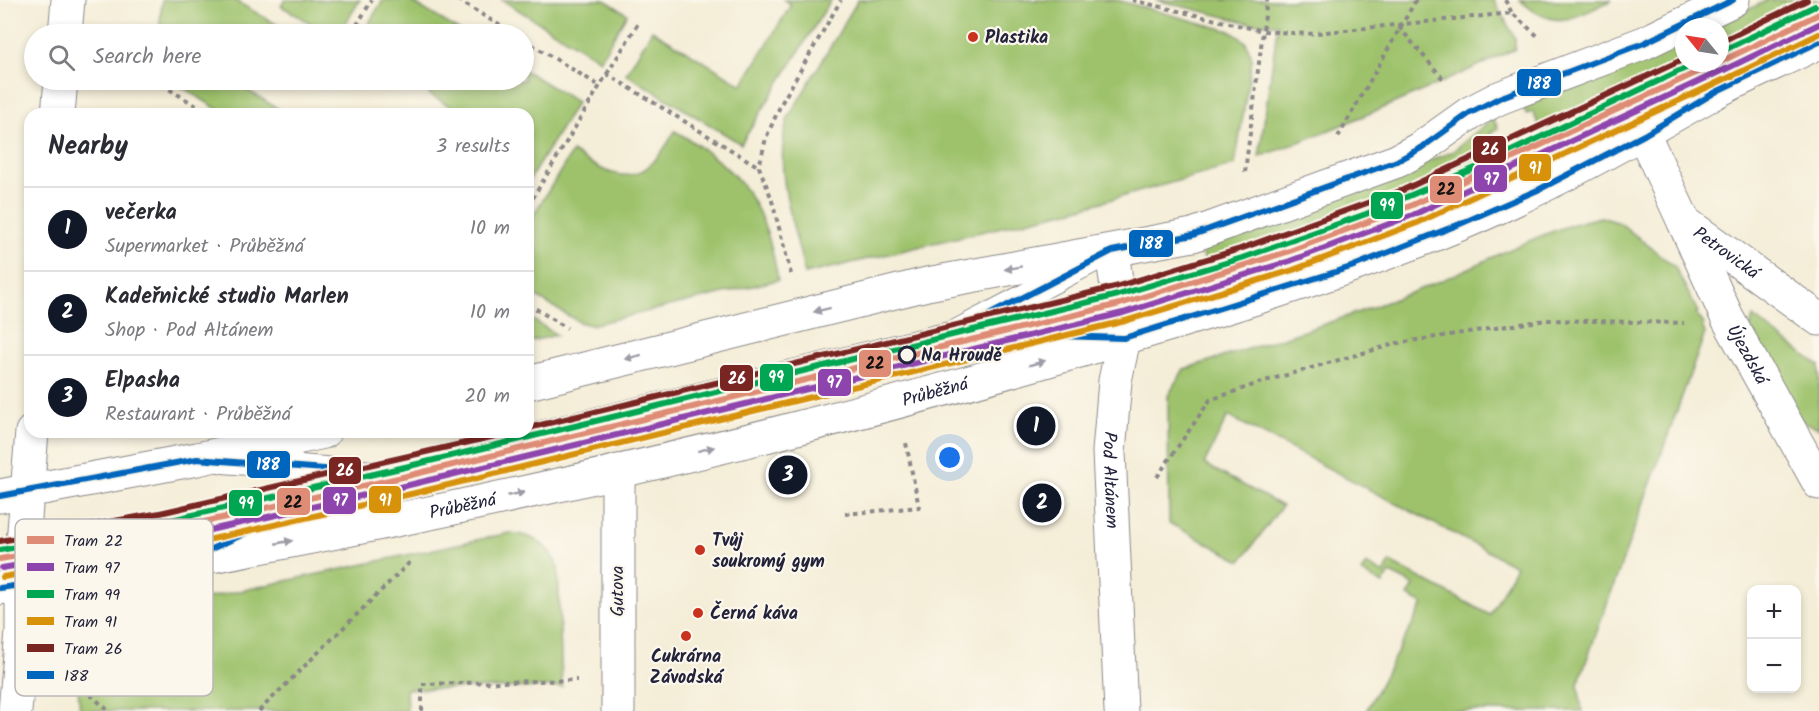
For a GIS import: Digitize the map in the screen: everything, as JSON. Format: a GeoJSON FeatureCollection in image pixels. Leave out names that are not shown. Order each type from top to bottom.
{"type":"FeatureCollection","features":[{"type":"Feature","properties":{"kind":"main road"},"geometry":{"type":"LineString","coordinates":[[66,24],[68,0]]}},
{"type":"Feature","properties":{"kind":"main road"},"geometry":{"type":"LineString","coordinates":[[534,382],[927,284],[1193,235],[1397,161],[1470,113],[1499,98],[1644,43],[1733,0]]}},
{"type":"Feature","properties":{"kind":"main road","name":"Průběžná"},"geometry":{"type":"LineString","coordinates":[[213,556],[415,516],[618,471],[939,391],[1124,338],[1351,267],[1460,224],[1540,189],[1644,135],[1719,90],[1819,42]]}},
{"type":"Feature","properties":{"kind":"main road"},"geometry":{"type":"LineString","coordinates":[[59,108],[60,90]]}},
{"type":"Feature","properties":{"kind":"main road","name":"Petrovická"},"geometry":{"type":"LineString","coordinates":[[1644,135],[1684,222],[1819,319]]}},
{"type":"Feature","properties":{"kind":"main road","name":"Újezdská"},"geometry":{"type":"LineString","coordinates":[[1684,222],[1727,317],[1819,483]]}},
{"type":"Feature","properties":{"kind":"main road","name":"Pod Altánem"},"geometry":{"type":"LineString","coordinates":[[1112,251],[1124,338],[1115,381],[1109,452],[1121,711]]}},
{"type":"Feature","properties":{"kind":"main road"},"geometry":{"type":"LineString","coordinates":[[15,606],[10,587],[14,493],[30,438]]}},
{"type":"Feature","properties":{"kind":"main road"},"geometry":{"type":"LineString","coordinates":[[14,493],[296,438]]}},
{"type":"Feature","properties":{"kind":"main road","name":"Gutova"},"geometry":{"type":"LineString","coordinates":[[618,471],[618,711]]}},
{"type":"Feature","properties":{"kind":"main road"},"geometry":{"type":"LineString","coordinates":[[15,711],[16,696]]}},
{"type":"Feature","properties":{"kind":"lane"},"geometry":{"type":"LineString","coordinates":[[534,435],[954,333],[1112,251]]}},
{"type":"Feature","properties":{"kind":"lane"},"geometry":{"type":"LineString","coordinates":[[954,333],[1124,338]]}},
{"type":"Feature","properties":{"kind":"lane"},"geometry":{"type":"LineString","coordinates":[[213,548],[376,473],[520,438]]}},
{"type":"Feature","properties":{"kind":"lane"},"geometry":{"type":"LineString","coordinates":[[197,459],[376,473]]}},
{"type":"Feature","properties":{"kind":"path"},"geometry":{"type":"LineString","coordinates":[[357,24],[372,0]]}},
{"type":"Feature","properties":{"kind":"path"},"geometry":{"type":"LineString","coordinates":[[458,0],[498,24]]}},
{"type":"Feature","properties":{"kind":"path"},"geometry":{"type":"LineString","coordinates":[[793,280],[771,197],[759,167],[766,138],[781,104],[841,0]]}},
{"type":"Feature","properties":{"kind":"path"},"geometry":{"type":"LineString","coordinates":[[1132,0],[1263,32],[1307,34],[1399,27],[1512,13]]}},
{"type":"Feature","properties":{"kind":"path"},"geometry":{"type":"LineString","coordinates":[[1245,175],[1267,0]]}},
{"type":"Feature","properties":{"kind":"path"},"geometry":{"type":"LineString","coordinates":[[1337,138],[1416,0]]}},
{"type":"Feature","properties":{"kind":"path"},"geometry":{"type":"LineString","coordinates":[[1505,0],[1512,13],[1548,45]]}},
{"type":"Feature","properties":{"kind":"path"},"geometry":{"type":"LineString","coordinates":[[534,196],[639,22]]}},
{"type":"Feature","properties":{"kind":"path"},"geometry":{"type":"LineString","coordinates":[[1399,27],[1448,84]]}},
{"type":"Feature","properties":{"kind":"path"},"geometry":{"type":"LineString","coordinates":[[534,46],[600,87]]}},
{"type":"Feature","properties":{"kind":"path"},"geometry":{"type":"LineString","coordinates":[[607,75],[759,167]]}},
{"type":"Feature","properties":{"kind":"path"},"geometry":{"type":"LineString","coordinates":[[170,90],[200,108]]}},
{"type":"Feature","properties":{"kind":"path"},"geometry":{"type":"LineString","coordinates":[[534,308],[568,329]]}},
{"type":"Feature","properties":{"kind":"path"},"geometry":{"type":"LineString","coordinates":[[1157,477],[1210,400],[1398,343],[1546,320],[1695,323]]}},
{"type":"Feature","properties":{"kind":"path"},"geometry":{"type":"LineString","coordinates":[[844,514],[919,507],[904,435]]}},
{"type":"Feature","properties":{"kind":"path"},"geometry":{"type":"LineString","coordinates":[[259,711],[411,563],[414,555]]}},
{"type":"Feature","properties":{"kind":"path"},"geometry":{"type":"LineString","coordinates":[[422,711],[422,684],[579,680]]}},
{"type":"Feature","properties":{"kind":"path"},"geometry":{"type":"LineString","coordinates":[[92,696],[109,711]]}},
{"type":"Feature","properties":{"kind":"green space"},"geometry":{"type":"Polygon","coordinates":[[[162,0],[234,0],[276,24],[160,24],[162,0]]]}},
{"type":"Feature","properties":{"kind":"green space"},"geometry":{"type":"Polygon","coordinates":[[[285,0],[360,0],[345,24],[312,24],[281,6],[285,0]]]}},
{"type":"Feature","properties":{"kind":"green space"},"geometry":{"type":"Polygon","coordinates":[[[383,0],[409,0],[449,24],[368,24],[383,0]]]}},
{"type":"Feature","properties":{"kind":"green space"},"geometry":{"type":"Polygon","coordinates":[[[502,0],[605,0],[627,14],[600,60],[502,0]]]}},
{"type":"Feature","properties":{"kind":"green space"},"geometry":{"type":"Polygon","coordinates":[[[784,0],[831,0],[741,144],[626,74],[652,30],[742,85],[791,5],[784,0]]]}},
{"type":"Feature","properties":{"kind":"green space"},"geometry":{"type":"Polygon","coordinates":[[[858,0],[1117,0],[1230,31],[1246,42],[1252,59],[1235,165],[1077,209],[805,274],[786,196],[782,156],[784,137],[788,118],[858,0]]]}},
{"type":"Feature","properties":{"kind":"green space"},"geometry":{"type":"Polygon","coordinates":[[[1156,0],[1494,0],[1515,38],[1515,49],[1388,106],[1259,157],[1278,24],[1250,23],[1156,0]]]}},
{"type":"Feature","properties":{"kind":"green space"},"geometry":{"type":"Polygon","coordinates":[[[1520,0],[1612,0],[1575,17],[1554,19],[1532,10],[1520,0]]]}},
{"type":"Feature","properties":{"kind":"green space"},"geometry":{"type":"Polygon","coordinates":[[[1768,0],[1819,0],[1819,28],[1729,72],[1729,19],[1768,0]]]}},
{"type":"Feature","properties":{"kind":"green space"},"geometry":{"type":"Polygon","coordinates":[[[1675,44],[1675,72],[1728,72],[1579,144],[1552,171],[1547,160],[1553,158],[1533,112],[1526,114],[1522,105],[1675,44]]]}},
{"type":"Feature","properties":{"kind":"green space"},"geometry":{"type":"Polygon","coordinates":[[[534,76],[577,102],[534,172],[534,108],[453,108],[429,94],[431,90],[534,90],[534,76]]]}},
{"type":"Feature","properties":{"kind":"green space"},"geometry":{"type":"Polygon","coordinates":[[[187,90],[247,90],[277,108],[215,108],[187,90]]]}},
{"type":"Feature","properties":{"kind":"green space"},"geometry":{"type":"Polygon","coordinates":[[[1493,118],[1498,128],[1491,132],[1512,177],[1517,175],[1522,185],[1448,206],[1216,293],[1199,243],[1346,193],[1452,152],[1493,118]]]}},
{"type":"Feature","properties":{"kind":"green space"},"geometry":{"type":"Polygon","coordinates":[[[675,131],[698,145],[734,175],[758,210],[773,253],[778,280],[591,325],[579,322],[534,296],[534,214],[572,152],[605,171],[619,175],[631,175],[653,163],[675,131]]]}},
{"type":"Feature","properties":{"kind":"green space"},"geometry":{"type":"Polygon","coordinates":[[[1601,217],[1620,223],[1675,267],[1698,312],[1696,314],[1704,324],[1702,326],[1705,333],[1578,684],[1582,711],[1366,711],[1423,604],[1408,596],[1414,585],[1390,573],[1383,584],[1361,572],[1366,564],[1384,574],[1390,562],[1490,615],[1516,566],[1228,416],[1204,464],[1282,506],[1241,561],[1169,523],[1168,396],[1184,369],[1364,310],[1445,279],[1555,230],[1601,217]]]}},
{"type":"Feature","properties":{"kind":"green space"},"geometry":{"type":"Polygon","coordinates":[[[1753,317],[1819,366],[1819,428],[1793,418],[1749,331],[1753,317]]]}},
{"type":"Feature","properties":{"kind":"green space"},"geometry":{"type":"Polygon","coordinates":[[[534,321],[557,335],[534,341],[534,321]]]}},
{"type":"Feature","properties":{"kind":"green space"},"geometry":{"type":"Polygon","coordinates":[[[509,533],[525,536],[545,547],[558,567],[562,687],[406,689],[407,711],[80,711],[79,696],[213,696],[213,597],[509,533]]]}},
{"type":"Feature","properties":{"kind":"tram line","name":"26"},"geometry":{"type":"LineString","coordinates":[[1729,38],[1807,0]]}},
{"type":"Feature","properties":{"kind":"tram line","name":"99"},"geometry":{"type":"LineString","coordinates":[[1729,48],[1815,6]]}},
{"type":"Feature","properties":{"kind":"tram line","name":"22"},"geometry":{"type":"LineString","coordinates":[[1729,58],[1819,14]]}},
{"type":"Feature","properties":{"kind":"tram line","name":"97"},"geometry":{"type":"LineString","coordinates":[[1729,68],[1819,24]]}},
{"type":"Feature","properties":{"kind":"tram line","name":"91"},"geometry":{"type":"LineString","coordinates":[[1728,78],[1819,34]]}},
{"type":"Feature","properties":{"kind":"tram line","name":"26"},"geometry":{"type":"LineString","coordinates":[[534,427],[1115,287],[1240,249],[1403,190],[1675,63]]}},
{"type":"Feature","properties":{"kind":"tram line","name":"99"},"geometry":{"type":"LineString","coordinates":[[534,436],[1118,295],[1242,258],[1366,214],[1480,166],[1677,72]]}},
{"type":"Feature","properties":{"kind":"tram line","name":"22"},"geometry":{"type":"LineString","coordinates":[[213,520],[407,476],[1120,304],[1287,252],[1410,206],[1698,72]]}},
{"type":"Feature","properties":{"kind":"tram line","name":"97"},"geometry":{"type":"LineString","coordinates":[[213,529],[409,485],[1123,313],[1290,261],[1413,215],[1719,72]]}},
{"type":"Feature","properties":{"kind":"tram line","name":"91"},"geometry":{"type":"LineString","coordinates":[[213,539],[411,494],[1125,321],[1293,270],[1417,223],[1725,79]]}},
{"type":"Feature","properties":{"kind":"tram line","name":"26"},"geometry":{"type":"LineString","coordinates":[[126,519],[487,438]]}},
{"type":"Feature","properties":{"kind":"tram line","name":"99"},"geometry":{"type":"LineString","coordinates":[[175,519],[525,438]]}},
{"type":"Feature","properties":{"kind":"tram line","name":"26"},"geometry":{"type":"LineString","coordinates":[[0,541],[15,538]]}},
{"type":"Feature","properties":{"kind":"tram line","name":"99"},"geometry":{"type":"LineString","coordinates":[[0,550],[15,547]]}},
{"type":"Feature","properties":{"kind":"tram line","name":"22"},"geometry":{"type":"LineString","coordinates":[[0,559],[15,556]]}},
{"type":"Feature","properties":{"kind":"tram line","name":"97"},"geometry":{"type":"LineString","coordinates":[[2,568],[15,566]]}},
{"type":"Feature","properties":{"kind":"tram line","name":"91"},"geometry":{"type":"LineString","coordinates":[[3,577],[15,575]]}},
{"type":"Feature","properties":{"kind":"transit line","name":"188"},"geometry":{"type":"LineString","coordinates":[[960,330],[1112,251],[1193,235],[1397,161],[1421,148],[1470,113],[1499,98],[1644,43],[1733,0]]}},
{"type":"Feature","properties":{"kind":"transit line","name":"188"},"geometry":{"type":"LineString","coordinates":[[534,435],[954,333],[1124,338],[1351,267],[1460,224],[1540,189],[1644,135],[1719,90],[1819,42]]}},
{"type":"Feature","properties":{"kind":"transit line","name":"188"},"geometry":{"type":"LineString","coordinates":[[0,496],[197,459],[376,473],[520,438]]}},
{"type":"Feature","properties":{"kind":"transit line","name":"188"},"geometry":{"type":"LineString","coordinates":[[213,548],[372,475]]}},
{"type":"Feature","properties":{"kind":"transit line","name":"188"},"geometry":{"type":"LineString","coordinates":[[0,588],[15,586]]}},
{"type":"Feature","properties":{"kind":"place","name":"Plastika"},"geometry":{"type":"Point","coordinates":[973,37]}},
{"type":"Feature","properties":{"kind":"place","name":"Na Hroudě"},"geometry":{"type":"Point","coordinates":[907,355]}},
{"type":"Feature","properties":{"kind":"place","name":"večerka"},"geometry":{"type":"Point","coordinates":[1036,426]}},
{"type":"Feature","properties":{"kind":"place","name":"Elpasha"},"geometry":{"type":"Point","coordinates":[788,475]}},
{"type":"Feature","properties":{"kind":"place","name":"Kadeřnické studio Marlen"},"geometry":{"type":"Point","coordinates":[1042,503]}},
{"type":"Feature","properties":{"kind":"place","name":"Tvůj soukromý gym"},"geometry":{"type":"Point","coordinates":[700,550]}},
{"type":"Feature","properties":{"kind":"place","name":"Černá káva"},"geometry":{"type":"Point","coordinates":[698,613]}},
{"type":"Feature","properties":{"kind":"place","name":"Cukrárna Závodská"},"geometry":{"type":"Point","coordinates":[686,636]}}]}
